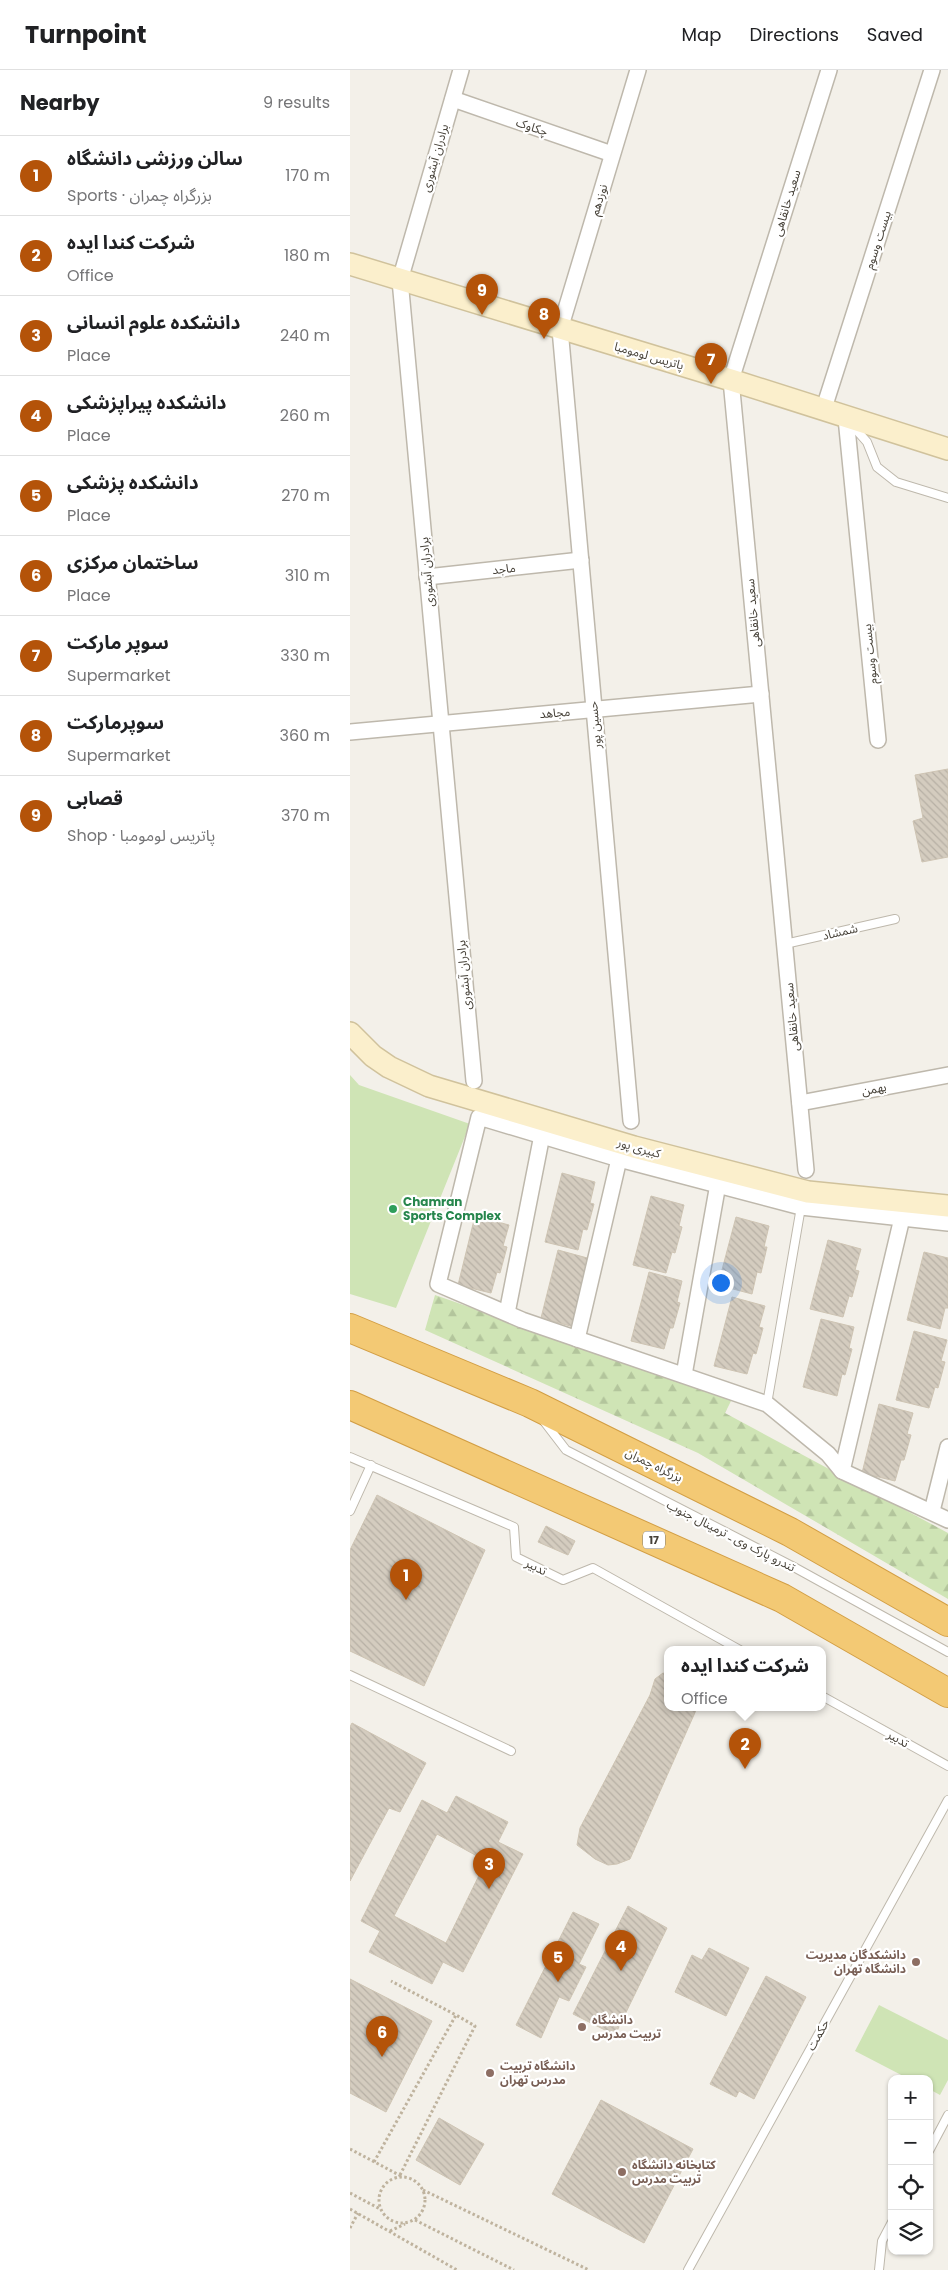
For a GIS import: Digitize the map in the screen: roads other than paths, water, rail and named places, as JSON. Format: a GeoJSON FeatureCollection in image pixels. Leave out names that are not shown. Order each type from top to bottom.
{"type":"FeatureCollection","features":[{"type":"Feature","properties":{"kind":"highway","name":"بزرگراه چمران"},"geometry":{"type":"LineString","coordinates":[[350,1328],[530,1403],[790,1532],[948,1622]]}},
{"type":"Feature","properties":{"kind":"highway","name":"17"},"geometry":{"type":"LineString","coordinates":[[350,1405],[782,1598],[948,1693]]}},
{"type":"Feature","properties":{"kind":"main road","name":"پاتریس لومومبا"},"geometry":{"type":"LineString","coordinates":[[350,264],[731,380],[948,450]]}},
{"type":"Feature","properties":{"kind":"main road","name":"کبیری پور"},"geometry":{"type":"LineString","coordinates":[[350,1033],[373,1056],[389,1067],[429,1086],[634,1147],[808,1192],[948,1206]]}},
{"type":"Feature","properties":{"kind":"street","name":"برادران آبشوری"},"geometry":{"type":"LineString","coordinates":[[461,70],[400,280],[474,1081]]}},
{"type":"Feature","properties":{"kind":"street","name":"نوزدهم"},"geometry":{"type":"LineString","coordinates":[[560,329],[638,70]]}},
{"type":"Feature","properties":{"kind":"street","name":"سعید خانقاهی"},"geometry":{"type":"LineString","coordinates":[[806,1170],[731,380],[829,70]]}},
{"type":"Feature","properties":{"kind":"street","name":"بیست وسوم"},"geometry":{"type":"LineString","coordinates":[[823,411],[932,70]]}},
{"type":"Feature","properties":{"kind":"street","name":"چکاوک"},"geometry":{"type":"LineString","coordinates":[[453,99],[612,154]]}},
{"type":"Feature","properties":{"kind":"street","name":"حسین پور"},"geometry":{"type":"LineString","coordinates":[[560,329],[630,1122]]}},
{"type":"Feature","properties":{"kind":"street","name":"بیست وسوم"},"geometry":{"type":"LineString","coordinates":[[846,418],[878,740]]}},
{"type":"Feature","properties":{"kind":"street","name":"ماجد"},"geometry":{"type":"LineString","coordinates":[[427,577],[581,560]]}},
{"type":"Feature","properties":{"kind":"street","name":"مجاهد"},"geometry":{"type":"LineString","coordinates":[[350,732],[761,694]]}},
{"type":"Feature","properties":{"kind":"street","name":"بهمن"},"geometry":{"type":"LineString","coordinates":[[800,1104],[948,1075]]}},
{"type":"Feature","properties":{"kind":"street"},"geometry":{"type":"LineString","coordinates":[[948,1223],[802,1207],[619,1159],[480,1117],[438,1284],[506,1313],[577,1339],[767,1404],[828,1454],[842,1471],[948,1520]]}},
{"type":"Feature","properties":{"kind":"street"},"geometry":{"type":"LineString","coordinates":[[506,1313],[542,1135]]}},
{"type":"Feature","properties":{"kind":"street"},"geometry":{"type":"LineString","coordinates":[[577,1339],[619,1159]]}},
{"type":"Feature","properties":{"kind":"street"},"geometry":{"type":"LineString","coordinates":[[684,1375],[718,1184]]}},
{"type":"Feature","properties":{"kind":"street"},"geometry":{"type":"LineString","coordinates":[[842,1471],[902,1218]]}},
{"type":"Feature","properties":{"kind":"street"},"geometry":{"type":"LineString","coordinates":[[932,1512],[948,1447]]}},
{"type":"Feature","properties":{"kind":"lane"},"geometry":{"type":"LineString","coordinates":[[846,418],[867,442],[877,467],[896,482],[948,498]]}},
{"type":"Feature","properties":{"kind":"lane","name":"شمشاد"},"geometry":{"type":"LineString","coordinates":[[785,944],[895,920]]}},
{"type":"Feature","properties":{"kind":"lane"},"geometry":{"type":"LineString","coordinates":[[767,1404],[802,1207]]}},
{"type":"Feature","properties":{"kind":"lane","name":"تندرو پارک وی ـ ترمینال جنوب"},"geometry":{"type":"LineString","coordinates":[[530,1403],[566,1450],[792,1566],[948,1652]]}},
{"type":"Feature","properties":{"kind":"lane","name":"تدبیر"},"geometry":{"type":"LineString","coordinates":[[350,1457],[514,1527],[516,1557],[563,1580],[593,1568],[733,1646]]}},
{"type":"Feature","properties":{"kind":"lane"},"geometry":{"type":"LineString","coordinates":[[350,1511],[371,1465]]}},
{"type":"Feature","properties":{"kind":"lane"},"geometry":{"type":"LineString","coordinates":[[350,1675],[511,1751]]}},
{"type":"Feature","properties":{"kind":"lane","name":"تدبیر"},"geometry":{"type":"LineString","coordinates":[[826,1698],[948,1766]]}},
{"type":"Feature","properties":{"kind":"lane","name":"حکمت"},"geometry":{"type":"LineString","coordinates":[[688,2270],[948,1800]]}},
{"type":"Feature","properties":{"kind":"lane"},"geometry":{"type":"LineString","coordinates":[[933,2143],[948,2115]]}},
{"type":"Feature","properties":{"kind":"lane"},"geometry":{"type":"LineString","coordinates":[[879,2270],[882,2241],[888,2230]]}},
{"type":"Feature","properties":{"kind":"place","name":"قصابی"},"geometry":{"type":"Point","coordinates":[482,315]}},
{"type":"Feature","properties":{"kind":"place","name":"سوپرمارکت"},"geometry":{"type":"Point","coordinates":[544,339]}},
{"type":"Feature","properties":{"kind":"place","name":"سوپر مارکت"},"geometry":{"type":"Point","coordinates":[711,384]}},
{"type":"Feature","properties":{"kind":"place","name":"Chamran Sports Complex"},"geometry":{"type":"Point","coordinates":[393,1209]}},
{"type":"Feature","properties":{"kind":"place","name":"سالن ورزشی دانشگاه"},"geometry":{"type":"Point","coordinates":[406,1600]}},
{"type":"Feature","properties":{"kind":"place","name":"شرکت کندا ایده"},"geometry":{"type":"Point","coordinates":[745,1769]}},
{"type":"Feature","properties":{"kind":"place","name":"دانشکده علوم انسانی"},"geometry":{"type":"Point","coordinates":[489,1889]}},
{"type":"Feature","properties":{"kind":"place","name":"دانشکدگان مدیریت دانشگاه تهران"},"geometry":{"type":"Point","coordinates":[916,1962]}},
{"type":"Feature","properties":{"kind":"place","name":"دانشکده پیراپزشکی"},"geometry":{"type":"Point","coordinates":[621,1971]}},
{"type":"Feature","properties":{"kind":"place","name":"دانشکده پزشکی"},"geometry":{"type":"Point","coordinates":[558,1982]}},
{"type":"Feature","properties":{"kind":"place","name":"دانشگاه تربیت مدرس"},"geometry":{"type":"Point","coordinates":[582,2027]}},
{"type":"Feature","properties":{"kind":"place","name":"ساختمان مرکزی"},"geometry":{"type":"Point","coordinates":[382,2057]}},
{"type":"Feature","properties":{"kind":"place","name":"دانشگاه تربیت مدرس تهران"},"geometry":{"type":"Point","coordinates":[490,2073]}},
{"type":"Feature","properties":{"kind":"place","name":"کتابخانه دانشگاه تربیت مدرس"},"geometry":{"type":"Point","coordinates":[622,2172]}}]}
